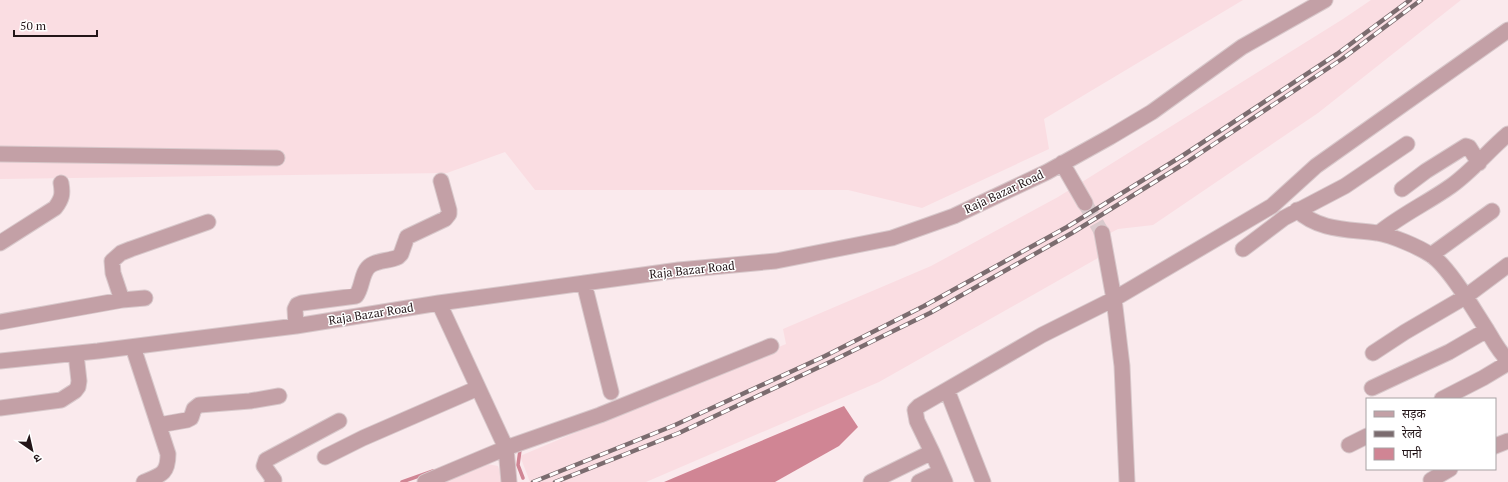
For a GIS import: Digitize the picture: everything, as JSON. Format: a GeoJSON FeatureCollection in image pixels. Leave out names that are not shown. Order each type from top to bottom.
{"type":"FeatureCollection","features":[{"type":"Feature","properties":{"kind":"street","name":"Raja Bazar Road"},"geometry":{"type":"LineString","coordinates":[[0,361],[76,354],[296,326],[439,303],[678,270],[776,261],[892,238],[954,216],[1047,172],[1152,112],[1242,47],[1325,0]]}},
{"type":"Feature","properties":{"kind":"street"},"geometry":{"type":"LineString","coordinates":[[919,482],[943,477],[917,421],[915,410],[919,406],[1042,335],[1114,299],[1272,206],[1316,166],[1508,30]]}},
{"type":"Feature","properties":{"kind":"street"},"geometry":{"type":"LineString","coordinates":[[1379,233],[1400,217],[1451,186],[1479,163],[1508,134]]}},
{"type":"Feature","properties":{"kind":"street"},"geometry":{"type":"LineString","coordinates":[[1242,249],[1297,210],[1345,186],[1407,144]]}},
{"type":"Feature","properties":{"kind":"street"},"geometry":{"type":"LineString","coordinates":[[1402,189],[1426,170],[1466,146],[1469,147],[1479,163]]}},
{"type":"Feature","properties":{"kind":"street"},"geometry":{"type":"LineString","coordinates":[[0,154],[277,158]]}},
{"type":"Feature","properties":{"kind":"street"},"geometry":{"type":"LineString","coordinates":[[1062,163],[1085,203]]}},
{"type":"Feature","properties":{"kind":"street"},"geometry":{"type":"LineString","coordinates":[[296,326],[295,309],[297,305],[302,303],[356,296],[359,292],[366,269],[371,265],[398,257],[401,254],[407,237],[445,219],[449,214],[449,210],[441,182]]}},
{"type":"Feature","properties":{"kind":"street"},"geometry":{"type":"LineString","coordinates":[[0,243],[55,208],[61,200],[61,183]]}},
{"type":"Feature","properties":{"kind":"street"},"geometry":{"type":"LineString","coordinates":[[1272,206],[1281,221]]}},
{"type":"Feature","properties":{"kind":"street"},"geometry":{"type":"LineString","coordinates":[[1297,210],[1304,218],[1325,226],[1379,233],[1409,244],[1431,255],[1445,269],[1465,296],[1508,361],[1483,378],[1444,398]]}},
{"type":"Feature","properties":{"kind":"street"},"geometry":{"type":"LineString","coordinates":[[1431,255],[1492,211]]}},
{"type":"Feature","properties":{"kind":"street"},"geometry":{"type":"LineString","coordinates":[[122,300],[113,273],[112,261],[116,256],[131,249],[208,222]]}},
{"type":"Feature","properties":{"kind":"street"},"geometry":{"type":"LineString","coordinates":[[1102,233],[1114,299],[1122,366],[1127,482]]}},
{"type":"Feature","properties":{"kind":"street"},"geometry":{"type":"LineString","coordinates":[[1373,353],[1465,296],[1508,265]]}},
{"type":"Feature","properties":{"kind":"street"},"geometry":{"type":"LineString","coordinates":[[584,283],[611,392]]}},
{"type":"Feature","properties":{"kind":"street"},"geometry":{"type":"LineString","coordinates":[[0,322],[122,300],[145,298]]}},
{"type":"Feature","properties":{"kind":"street"},"geometry":{"type":"LineString","coordinates":[[439,303],[506,448],[509,482]]}},
{"type":"Feature","properties":{"kind":"street"},"geometry":{"type":"LineString","coordinates":[[1372,388],[1449,352],[1487,330]]}},
{"type":"Feature","properties":{"kind":"street"},"geometry":{"type":"LineString","coordinates":[[425,482],[506,448],[600,415],[771,346]]}},
{"type":"Feature","properties":{"kind":"street"},"geometry":{"type":"LineString","coordinates":[[133,347],[168,454],[168,464],[165,471],[144,482]]}},
{"type":"Feature","properties":{"kind":"street"},"geometry":{"type":"LineString","coordinates":[[0,408],[61,400],[78,387],[79,381],[76,354]]}},
{"type":"Feature","properties":{"kind":"street"},"geometry":{"type":"LineString","coordinates":[[325,457],[363,438],[478,388]]}},
{"type":"Feature","properties":{"kind":"street"},"geometry":{"type":"LineString","coordinates":[[947,390],[983,482]]}},
{"type":"Feature","properties":{"kind":"street"},"geometry":{"type":"LineString","coordinates":[[159,425],[187,420],[190,418],[194,409],[199,405],[250,401],[279,396]]}},
{"type":"Feature","properties":{"kind":"street"},"geometry":{"type":"LineString","coordinates":[[272,482],[274,480],[273,477],[264,466],[264,462],[266,460],[339,421]]}},
{"type":"Feature","properties":{"kind":"street"},"geometry":{"type":"LineString","coordinates":[[1349,445],[1366,436]]}},
{"type":"Feature","properties":{"kind":"street"},"geometry":{"type":"LineString","coordinates":[[1496,446],[1508,441]]}},
{"type":"Feature","properties":{"kind":"street"},"geometry":{"type":"LineString","coordinates":[[871,482],[932,452]]}},
{"type":"Feature","properties":{"kind":"street"},"geometry":{"type":"LineString","coordinates":[[1431,480],[1448,470]]}},
{"type":"Feature","properties":{"kind":"shaded area"},"geometry":{"type":"Polygon","coordinates":[[[0,0],[1243,0],[1044,119],[1049,149],[922,208],[848,190],[535,190],[505,152],[447,173],[0,179],[0,0]]]}},
{"type":"Feature","properties":{"kind":"shaded area"},"geometry":{"type":"Polygon","coordinates":[[[1371,0],[1461,0],[1318,113],[1153,225],[1118,229],[1101,238],[1098,258],[879,382],[646,482],[530,482],[520,456],[786,344],[783,329],[931,266],[1058,197],[1371,0]]]}},
{"type":"Feature","properties":{"kind":"shaded area"},"geometry":{"type":"Polygon","coordinates":[[[487,464],[498,466],[503,482],[442,482],[487,464]]]}},
{"type":"Feature","properties":{"kind":"water"},"geometry":{"type":"Polygon","coordinates":[[[844,406],[858,427],[839,446],[775,482],[664,482],[844,406]]]}},
{"type":"Feature","properties":{"kind":"waterway"},"geometry":{"type":"LineString","coordinates":[[520,450],[518,465],[523,478]]}},
{"type":"Feature","properties":{"kind":"waterway"},"geometry":{"type":"LineString","coordinates":[[402,482],[433,471]]}},
{"type":"Feature","properties":{"kind":"tunnel"},"geometry":{"type":"LineString","coordinates":[[1085,203],[1102,233]]}},
{"type":"Feature","properties":{"kind":"railway"},"geometry":{"type":"LineString","coordinates":[[533,482],[675,425],[825,356],[924,306],[1067,227],[1182,156],[1337,54],[1410,0]]}},
{"type":"Feature","properties":{"kind":"railway"},"geometry":{"type":"LineString","coordinates":[[555,482],[679,433],[930,313],[1072,233],[1187,162],[1342,59],[1421,0]]}}]}
